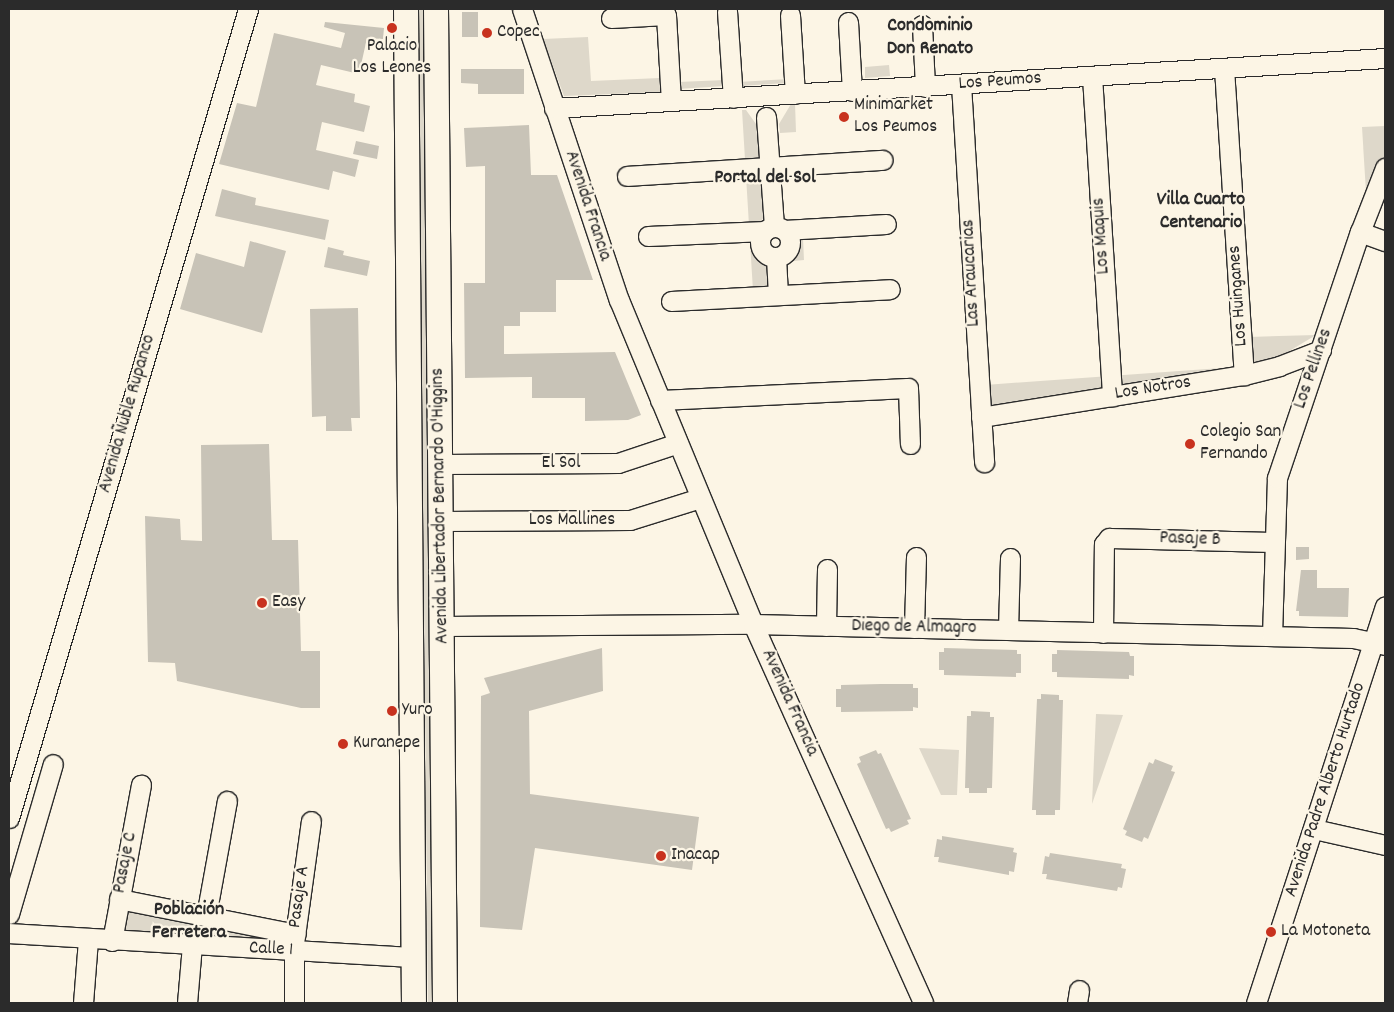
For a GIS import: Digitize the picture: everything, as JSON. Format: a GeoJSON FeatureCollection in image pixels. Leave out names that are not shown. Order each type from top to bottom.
{"type":"FeatureCollection","features":[{"type":"Feature","properties":{"kind":"main road","name":"Avenida Libertador Bernardo O'Higgins"},"geometry":{"type":"LineString","coordinates":[[406,9],[414,1003]]}},
{"type":"Feature","properties":{"kind":"main road","name":"Avenida Libertador Bernardo O'Higgins"},"geometry":{"type":"LineString","coordinates":[[436,9],[445,1003]]}},
{"type":"Feature","properties":{"kind":"main road"},"geometry":{"type":"LineString","coordinates":[[408,233],[424,230],[438,237]]}},
{"type":"Feature","properties":{"kind":"street","name":"Avenida Ñuble Rupanco"},"geometry":{"type":"LineString","coordinates":[[9,818],[16,769],[248,9]]}},
{"type":"Feature","properties":{"kind":"street","name":"Avenida Francia"},"geometry":{"type":"LineString","coordinates":[[522,9],[602,254],[660,400],[753,624],[924,1003]]}},
{"type":"Feature","properties":{"kind":"street"},"geometry":{"type":"LineString","coordinates":[[727,10],[742,97],[754,110],[766,117]]}},
{"type":"Feature","properties":{"kind":"street"},"geometry":{"type":"LineString","coordinates":[[611,18],[666,15],[671,102]]}},
{"type":"Feature","properties":{"kind":"street"},"geometry":{"type":"LineString","coordinates":[[766,117],[779,108],[788,95],[790,15]]}},
{"type":"Feature","properties":{"kind":"street"},"geometry":{"type":"LineString","coordinates":[[848,22],[852,91]]}},
{"type":"Feature","properties":{"kind":"street"},"geometry":{"type":"LineString","coordinates":[[922,25],[925,87]]}},
{"type":"Feature","properties":{"kind":"street","name":"Los Peumos"},"geometry":{"type":"LineString","coordinates":[[554,108],[1385,58]]}},
{"type":"Feature","properties":{"kind":"street","name":"Los Huinganes"},"geometry":{"type":"LineString","coordinates":[[1224,68],[1244,375]]}},
{"type":"Feature","properties":{"kind":"street","name":"Los Maquis"},"geometry":{"type":"LineString","coordinates":[[1092,76],[1112,396]]}},
{"type":"Feature","properties":{"kind":"street","name":"Las Araucarias"},"geometry":{"type":"LineString","coordinates":[[961,84],[984,462]]}},
{"type":"Feature","properties":{"kind":"street"},"geometry":{"type":"LineString","coordinates":[[766,117],[774,229]]}},
{"type":"Feature","properties":{"kind":"street"},"geometry":{"type":"LineString","coordinates":[[627,176],[883,160]]}},
{"type":"Feature","properties":{"kind":"street","name":"Los Pellines"},"geometry":{"type":"LineString","coordinates":[[1272,636],[1277,478],[1360,232],[1385,168]]}},
{"type":"Feature","properties":{"kind":"street"},"geometry":{"type":"LineString","coordinates":[[648,236],[886,224]]}},
{"type":"Feature","properties":{"kind":"street"},"geometry":{"type":"LineString","coordinates":[[774,229],[760,238],[760,248],[766,254],[776,257],[778,295]]}},
{"type":"Feature","properties":{"kind":"street"},"geometry":{"type":"LineString","coordinates":[[1360,232],[1385,241]]}},
{"type":"Feature","properties":{"kind":"street"},"geometry":{"type":"LineString","coordinates":[[671,301],[890,289]]}},
{"type":"Feature","properties":{"kind":"street","name":"Los Notros"},"geometry":{"type":"LineString","coordinates":[[981,417],[1244,375],[1279,366],[1321,350]]}},
{"type":"Feature","properties":{"kind":"street"},"geometry":{"type":"LineString","coordinates":[[660,400],[908,388],[910,444]]}},
{"type":"Feature","properties":{"kind":"street","name":"El Sol"},"geometry":{"type":"LineString","coordinates":[[440,464],[618,463],[678,443]]}},
{"type":"Feature","properties":{"kind":"street","name":"Los Mallines"},"geometry":{"type":"LineString","coordinates":[[441,521],[630,520],[700,498]]}},
{"type":"Feature","properties":{"kind":"street","name":"Pasaje B"},"geometry":{"type":"LineString","coordinates":[[1102,632],[1106,539],[1274,542]]}},
{"type":"Feature","properties":{"kind":"street"},"geometry":{"type":"LineString","coordinates":[[914,628],[916,556]]}},
{"type":"Feature","properties":{"kind":"street"},"geometry":{"type":"LineString","coordinates":[[1008,630],[1010,558]]}},
{"type":"Feature","properties":{"kind":"street"},"geometry":{"type":"LineString","coordinates":[[826,626],[827,569]]}},
{"type":"Feature","properties":{"kind":"street","name":"Avenida Padre Alberto Hurtado"},"geometry":{"type":"LineString","coordinates":[[1256,1003],[1314,829],[1379,644],[1385,606]]}},
{"type":"Feature","properties":{"kind":"street","name":"Diego de Almagro"},"geometry":{"type":"LineString","coordinates":[[442,626],[753,624],[1102,632],[1169,641],[1272,636],[1352,638],[1379,644]]}},
{"type":"Feature","properties":{"kind":"street"},"geometry":{"type":"LineString","coordinates":[[9,914],[53,764]]}},
{"type":"Feature","properties":{"kind":"street","name":"Pasaje C"},"geometry":{"type":"LineString","coordinates":[[112,941],[141,786]]}},
{"type":"Feature","properties":{"kind":"street"},"geometry":{"type":"LineString","coordinates":[[206,916],[227,801]]}},
{"type":"Feature","properties":{"kind":"street","name":"Pasaje A"},"geometry":{"type":"LineString","coordinates":[[294,1003],[295,942],[310,821]]}},
{"type":"Feature","properties":{"kind":"street"},"geometry":{"type":"LineString","coordinates":[[1314,829],[1385,844]]}},
{"type":"Feature","properties":{"kind":"street","name":"Calle 1"},"geometry":{"type":"LineString","coordinates":[[120,899],[206,916],[295,942],[414,958]]}},
{"type":"Feature","properties":{"kind":"street","name":"Calle 1"},"geometry":{"type":"LineString","coordinates":[[9,933],[88,940],[192,945],[295,942]]}},
{"type":"Feature","properties":{"kind":"street"},"geometry":{"type":"LineString","coordinates":[[83,1003],[88,940]]}},
{"type":"Feature","properties":{"kind":"street"},"geometry":{"type":"LineString","coordinates":[[187,1003],[192,945]]}},
{"type":"Feature","properties":{"kind":"shaded area"},"geometry":{"type":"Polygon","coordinates":[[[418,9],[430,9],[440,1003],[428,1003],[418,9]]]}},
{"type":"Feature","properties":{"kind":"shaded area"},"geometry":{"type":"Polygon","coordinates":[[[588,37],[591,81],[660,78],[661,92],[564,96],[543,39],[588,37]]]}},
{"type":"Feature","properties":{"kind":"shaded area"},"geometry":{"type":"Polygon","coordinates":[[[889,65],[890,76],[865,78],[865,67],[889,65]]]}},
{"type":"Feature","properties":{"kind":"shaded area"},"geometry":{"type":"Polygon","coordinates":[[[789,79],[789,83],[738,86],[738,82],[789,79]]]}},
{"type":"Feature","properties":{"kind":"shaded area"},"geometry":{"type":"Polygon","coordinates":[[[725,80],[725,86],[678,89],[678,82],[725,80]]]}},
{"type":"Feature","properties":{"kind":"shaded area"},"geometry":{"type":"Polygon","coordinates":[[[795,103],[796,132],[780,133],[779,124],[791,104],[795,103]]]}},
{"type":"Feature","properties":{"kind":"shaded area"},"geometry":{"type":"Polygon","coordinates":[[[742,110],[746,110],[756,124],[764,217],[757,226],[756,251],[772,264],[773,290],[753,291],[742,110]]]}},
{"type":"Feature","properties":{"kind":"shaded area"},"geometry":{"type":"Polygon","coordinates":[[[1385,126],[1385,157],[1367,209],[1362,127],[1385,126]]]}},
{"type":"Feature","properties":{"kind":"shaded area"},"geometry":{"type":"Polygon","coordinates":[[[797,238],[803,238],[804,260],[784,262],[794,250],[797,238]]]}},
{"type":"Feature","properties":{"kind":"shaded area"},"geometry":{"type":"Polygon","coordinates":[[[1316,335],[1281,356],[1250,363],[1249,337],[1316,335]]]}},
{"type":"Feature","properties":{"kind":"shaded area"},"geometry":{"type":"Polygon","coordinates":[[[1235,367],[1235,370],[987,411],[985,385],[1235,367]]]}},
{"type":"Feature","properties":{"kind":"shaded area"},"geometry":{"type":"Polygon","coordinates":[[[1096,714],[1123,715],[1092,804],[1096,714]]]}},
{"type":"Feature","properties":{"kind":"shaded area"},"geometry":{"type":"Polygon","coordinates":[[[919,748],[959,750],[957,795],[941,795],[919,748]]]}},
{"type":"Feature","properties":{"kind":"shaded area"},"geometry":{"type":"Polygon","coordinates":[[[125,905],[286,935],[285,943],[120,933],[125,905]]]}},
{"type":"Feature","properties":{"kind":"building"},"geometry":{"type":"Polygon","coordinates":[[[462,12],[478,12],[478,37],[462,37],[462,12]]]}},
{"type":"Feature","properties":{"kind":"building"},"geometry":{"type":"Polygon","coordinates":[[[325,22],[384,28],[383,39],[367,38],[359,74],[321,65],[316,85],[355,94],[354,102],[370,106],[364,132],[322,122],[316,150],[359,160],[355,177],[333,171],[329,190],[219,164],[237,103],[256,107],[274,33],[341,48],[345,33],[324,27],[325,22]]]}},
{"type":"Feature","properties":{"kind":"building"},"geometry":{"type":"Polygon","coordinates":[[[461,69],[524,69],[524,94],[478,94],[478,84],[461,83],[461,69]]]}},
{"type":"Feature","properties":{"kind":"building"},"geometry":{"type":"Polygon","coordinates":[[[529,125],[531,175],[557,175],[593,280],[556,280],[556,312],[520,312],[520,326],[504,326],[504,354],[615,352],[641,415],[628,420],[585,421],[585,398],[532,398],[532,377],[465,378],[464,283],[485,283],[485,166],[466,167],[464,128],[529,125]]]}},
{"type":"Feature","properties":{"kind":"building"},"geometry":{"type":"Polygon","coordinates":[[[356,141],[379,146],[377,159],[353,154],[356,141]]]}},
{"type":"Feature","properties":{"kind":"building"},"geometry":{"type":"Polygon","coordinates":[[[222,189],[256,198],[255,205],[329,220],[325,240],[215,216],[222,189]]]}},
{"type":"Feature","properties":{"kind":"building"},"geometry":{"type":"Polygon","coordinates":[[[250,241],[286,251],[262,333],[180,309],[196,253],[244,267],[250,241]]]}},
{"type":"Feature","properties":{"kind":"building"},"geometry":{"type":"Polygon","coordinates":[[[328,247],[344,251],[343,255],[370,261],[367,276],[324,267],[328,247]]]}},
{"type":"Feature","properties":{"kind":"building"},"geometry":{"type":"Polygon","coordinates":[[[358,308],[360,418],[351,418],[352,431],[326,431],[326,416],[312,417],[310,309],[358,308]]]}},
{"type":"Feature","properties":{"kind":"building"},"geometry":{"type":"Polygon","coordinates":[[[269,444],[272,540],[298,540],[301,651],[320,651],[320,708],[301,708],[177,681],[175,663],[148,662],[145,516],[180,519],[181,540],[202,541],[201,445],[269,444]]]}},
{"type":"Feature","properties":{"kind":"building"},"geometry":{"type":"Polygon","coordinates":[[[1296,547],[1309,547],[1309,559],[1296,560],[1296,547]]]}},
{"type":"Feature","properties":{"kind":"building"},"geometry":{"type":"Polygon","coordinates":[[[1301,570],[1317,570],[1317,588],[1349,588],[1348,617],[1299,616],[1299,611],[1296,611],[1301,570]]]}},
{"type":"Feature","properties":{"kind":"building"},"geometry":{"type":"Polygon","coordinates":[[[602,648],[603,691],[529,711],[530,794],[699,817],[692,870],[535,848],[522,930],[480,927],[481,696],[490,693],[484,678],[602,648]]]}},
{"type":"Feature","properties":{"kind":"building"},"geometry":{"type":"Polygon","coordinates":[[[944,648],[1017,650],[1017,654],[1021,654],[1021,673],[1016,673],[1016,677],[944,675],[944,670],[939,670],[939,652],[944,652],[944,648]]]}},
{"type":"Feature","properties":{"kind":"building"},"geometry":{"type":"Polygon","coordinates":[[[1057,650],[1129,652],[1130,656],[1134,656],[1134,676],[1129,675],[1129,679],[1057,677],[1057,672],[1052,672],[1052,654],[1057,654],[1057,650]]]}},
{"type":"Feature","properties":{"kind":"building"},"geometry":{"type":"Polygon","coordinates":[[[913,684],[913,688],[918,688],[918,708],[913,707],[913,711],[841,712],[841,707],[836,707],[836,689],[841,689],[841,685],[913,684]]]}},
{"type":"Feature","properties":{"kind":"building"},"geometry":{"type":"Polygon","coordinates":[[[1041,694],[1059,695],[1059,700],[1063,700],[1060,810],[1055,810],[1055,815],[1036,815],[1036,810],[1032,810],[1037,699],[1041,699],[1041,694]]]}},
{"type":"Feature","properties":{"kind":"building"},"geometry":{"type":"Polygon","coordinates":[[[971,711],[990,712],[990,717],[994,717],[992,788],[987,788],[987,793],[969,793],[969,788],[965,788],[967,716],[971,716],[971,711]]]}},
{"type":"Feature","properties":{"kind":"building"},"geometry":{"type":"Polygon","coordinates":[[[876,750],[878,754],[881,753],[911,819],[907,820],[909,824],[891,832],[889,828],[886,829],[857,764],[861,762],[859,757],[876,750]]]}},
{"type":"Feature","properties":{"kind":"building"},"geometry":{"type":"Polygon","coordinates":[[[1155,759],[1173,766],[1171,771],[1175,772],[1148,839],[1144,837],[1142,842],[1125,835],[1127,831],[1123,829],[1149,762],[1153,764],[1155,759]]]}},
{"type":"Feature","properties":{"kind":"building"},"geometry":{"type":"Polygon","coordinates":[[[942,836],[1014,848],[1013,852],[1017,853],[1014,872],[1009,871],[1009,875],[938,862],[939,857],[934,857],[937,839],[942,840],[942,836]]]}},
{"type":"Feature","properties":{"kind":"building"},"geometry":{"type":"Polygon","coordinates":[[[1050,853],[1122,864],[1121,868],[1126,869],[1122,888],[1118,887],[1117,891],[1046,879],[1047,874],[1042,874],[1045,856],[1049,857],[1050,853]]]}},
{"type":"Feature","properties":{"kind":"place","name":"Palacio Los Leones"},"geometry":{"type":"Point","coordinates":[392,28]}},
{"type":"Feature","properties":{"kind":"place","name":"Copec"},"geometry":{"type":"Point","coordinates":[487,33]}},
{"type":"Feature","properties":{"kind":"place","name":"Minimarket Los Peumos"},"geometry":{"type":"Point","coordinates":[844,117]}},
{"type":"Feature","properties":{"kind":"place","name":"Colegio San Fernando"},"geometry":{"type":"Point","coordinates":[1190,444]}},
{"type":"Feature","properties":{"kind":"place","name":"Easy"},"geometry":{"type":"Point","coordinates":[262,603]}},
{"type":"Feature","properties":{"kind":"place","name":"Yuro"},"geometry":{"type":"Point","coordinates":[392,711]}},
{"type":"Feature","properties":{"kind":"place","name":"Kuranepe"},"geometry":{"type":"Point","coordinates":[343,744]}},
{"type":"Feature","properties":{"kind":"place","name":"Inacap"},"geometry":{"type":"Point","coordinates":[661,856]}},
{"type":"Feature","properties":{"kind":"place","name":"La Motoneta"},"geometry":{"type":"Point","coordinates":[1271,932]}},
{"type":"Feature","properties":{"kind":"district","name":"Condominio Don Renato"},"geometry":{"type":"Point","coordinates":[930,38]}},
{"type":"Feature","properties":{"kind":"district","name":"Portal del Sol"},"geometry":{"type":"Point","coordinates":[765,178]}},
{"type":"Feature","properties":{"kind":"district","name":"Villa Cuarto Centenario"},"geometry":{"type":"Point","coordinates":[1201,212]}},
{"type":"Feature","properties":{"kind":"district","name":"Población Ferretera"},"geometry":{"type":"Point","coordinates":[189,922]}}]}
